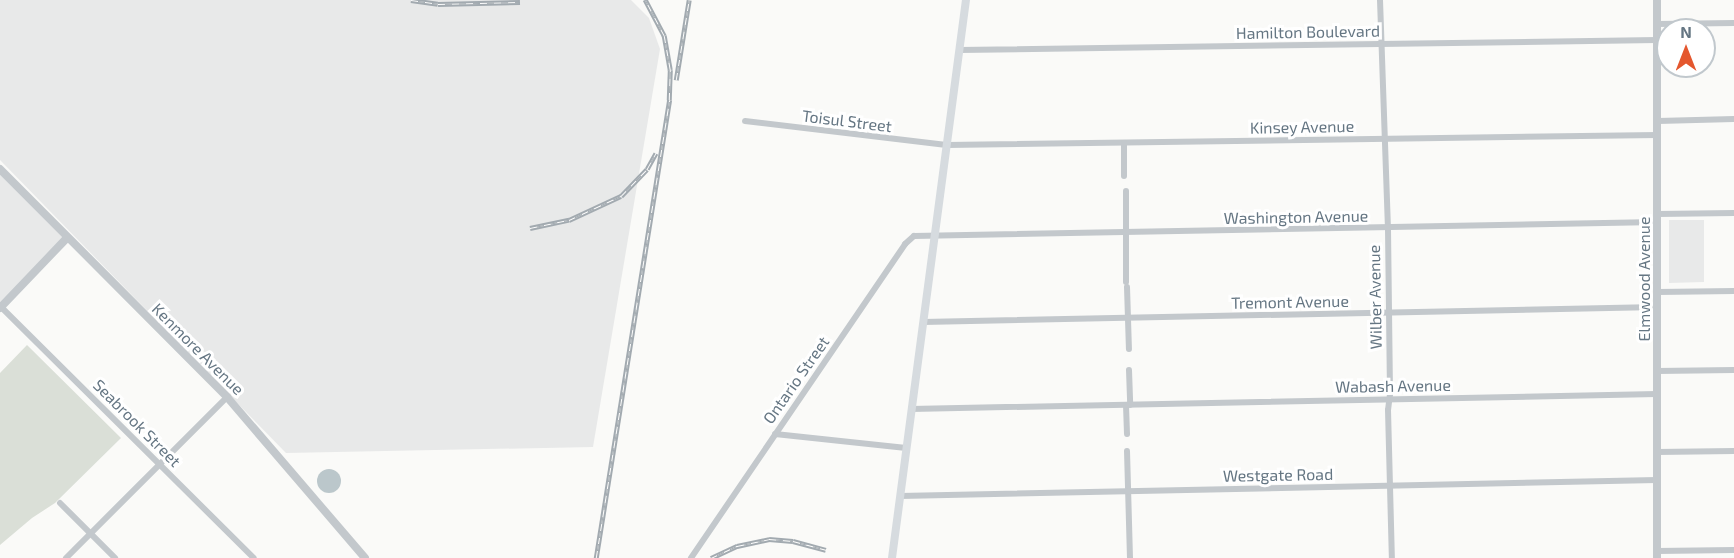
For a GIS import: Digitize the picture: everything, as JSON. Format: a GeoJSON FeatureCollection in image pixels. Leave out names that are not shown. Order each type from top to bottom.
{"type":"FeatureCollection","features":[{"type":"Feature","properties":{"kind":"main road"},"geometry":{"type":"LineString","coordinates":[[892,558],[966,0]]}},
{"type":"Feature","properties":{"kind":"street","name":"Wilber Avenue"},"geometry":{"type":"LineString","coordinates":[[1380,0],[1388,229],[1392,558]]}},
{"type":"Feature","properties":{"kind":"street","name":"Elmwood Avenue"},"geometry":{"type":"LineString","coordinates":[[1657,0],[1657,18]]}},
{"type":"Feature","properties":{"kind":"street"},"geometry":{"type":"LineString","coordinates":[[1716,22],[1734,22]]}},
{"type":"Feature","properties":{"kind":"street","name":"Hamilton Boulevard"},"geometry":{"type":"LineString","coordinates":[[959,50],[1656,40]]}},
{"type":"Feature","properties":{"kind":"street","name":"Elmwood Avenue"},"geometry":{"type":"LineString","coordinates":[[1657,78],[1657,555]]}},
{"type":"Feature","properties":{"kind":"street"},"geometry":{"type":"LineString","coordinates":[[1658,121],[1734,119]]}},
{"type":"Feature","properties":{"kind":"street","name":"Toisul Street"},"geometry":{"type":"LineString","coordinates":[[745,122],[947,145]]}},
{"type":"Feature","properties":{"kind":"street","name":"Kinsey Avenue"},"geometry":{"type":"LineString","coordinates":[[947,145],[1658,135]]}},
{"type":"Feature","properties":{"kind":"street"},"geometry":{"type":"LineString","coordinates":[[1124,143],[1124,176]]}},
{"type":"Feature","properties":{"kind":"street","name":"Kenmore Avenue"},"geometry":{"type":"LineString","coordinates":[[0,169],[227,397],[365,558]]}},
{"type":"Feature","properties":{"kind":"street"},"geometry":{"type":"LineString","coordinates":[[1126,191],[1129,349]]}},
{"type":"Feature","properties":{"kind":"street","name":"Washington Avenue"},"geometry":{"type":"LineString","coordinates":[[934,237],[1388,229],[1734,213]]}},
{"type":"Feature","properties":{"kind":"street","name":"Ontario Street"},"geometry":{"type":"LineString","coordinates":[[690,558],[905,244],[914,236],[934,237]]}},
{"type":"Feature","properties":{"kind":"street"},"geometry":{"type":"LineString","coordinates":[[0,307],[67,238]]}},
{"type":"Feature","properties":{"kind":"street"},"geometry":{"type":"LineString","coordinates":[[1658,292],[1734,291]]}},
{"type":"Feature","properties":{"kind":"street","name":"Seabrook Street"},"geometry":{"type":"LineString","coordinates":[[0,307],[254,558]]}},
{"type":"Feature","properties":{"kind":"street","name":"Tremont Avenue"},"geometry":{"type":"LineString","coordinates":[[923,322],[1658,307]]}},
{"type":"Feature","properties":{"kind":"street"},"geometry":{"type":"LineString","coordinates":[[1127,434],[1129,370]]}},
{"type":"Feature","properties":{"kind":"street"},"geometry":{"type":"LineString","coordinates":[[1657,371],[1734,370]]}},
{"type":"Feature","properties":{"kind":"street","name":"Wabash Avenue"},"geometry":{"type":"LineString","coordinates":[[911,409],[1657,394]]}},
{"type":"Feature","properties":{"kind":"street"},"geometry":{"type":"LineString","coordinates":[[66,558],[227,397]]}},
{"type":"Feature","properties":{"kind":"street"},"geometry":{"type":"LineString","coordinates":[[775,434],[906,448]]}},
{"type":"Feature","properties":{"kind":"street"},"geometry":{"type":"LineString","coordinates":[[1127,451],[1130,558]]}},
{"type":"Feature","properties":{"kind":"street"},"geometry":{"type":"LineString","coordinates":[[1657,452],[1734,451]]}},
{"type":"Feature","properties":{"kind":"street","name":"Westgate Road"},"geometry":{"type":"LineString","coordinates":[[900,496],[1657,480]]}},
{"type":"Feature","properties":{"kind":"street"},"geometry":{"type":"LineString","coordinates":[[60,503],[115,558]]}},
{"type":"Feature","properties":{"kind":"street"},"geometry":{"type":"LineString","coordinates":[[1657,555],[1734,550]]}},
{"type":"Feature","properties":{"kind":"shaded area"},"geometry":{"type":"Polygon","coordinates":[[[0,0],[631,0],[649,18],[660,49],[593,447],[286,453],[0,160],[0,0]]]}},
{"type":"Feature","properties":{"kind":"shaded area"},"geometry":{"type":"Polygon","coordinates":[[[0,174],[67,238],[0,305],[0,174]]]}},
{"type":"Feature","properties":{"kind":"shaded area"},"geometry":{"type":"Polygon","coordinates":[[[1669,220],[1704,220],[1704,282],[1669,283],[1669,220]]]}},
{"type":"Feature","properties":{"kind":"shaded area"},"geometry":{"type":"Polygon","coordinates":[[[27,345],[121,438],[55,503],[32,518],[0,545],[0,373],[27,345]]]}},
{"type":"Feature","properties":{"kind":"shaded area"},"geometry":{"type":"Polygon","coordinates":[[[329,469],[334,470],[340,476],[340,486],[334,492],[329,493],[324,492],[318,486],[317,481],[318,476],[324,470],[329,469]]]}},
{"type":"Feature","properties":{"kind":"railway"},"geometry":{"type":"LineString","coordinates":[[411,0],[438,4],[520,2]]}},
{"type":"Feature","properties":{"kind":"railway"},"geometry":{"type":"LineString","coordinates":[[596,558],[669,100],[670,70],[664,36],[645,0]]}},
{"type":"Feature","properties":{"kind":"railway"},"geometry":{"type":"LineString","coordinates":[[676,80],[689,0]]}},
{"type":"Feature","properties":{"kind":"railway"},"geometry":{"type":"LineString","coordinates":[[530,228],[569,220],[621,196],[647,169],[656,153]]}},
{"type":"Feature","properties":{"kind":"railway"},"geometry":{"type":"LineString","coordinates":[[711,558],[737,546],[769,539],[793,541],[826,550]]}}]}
